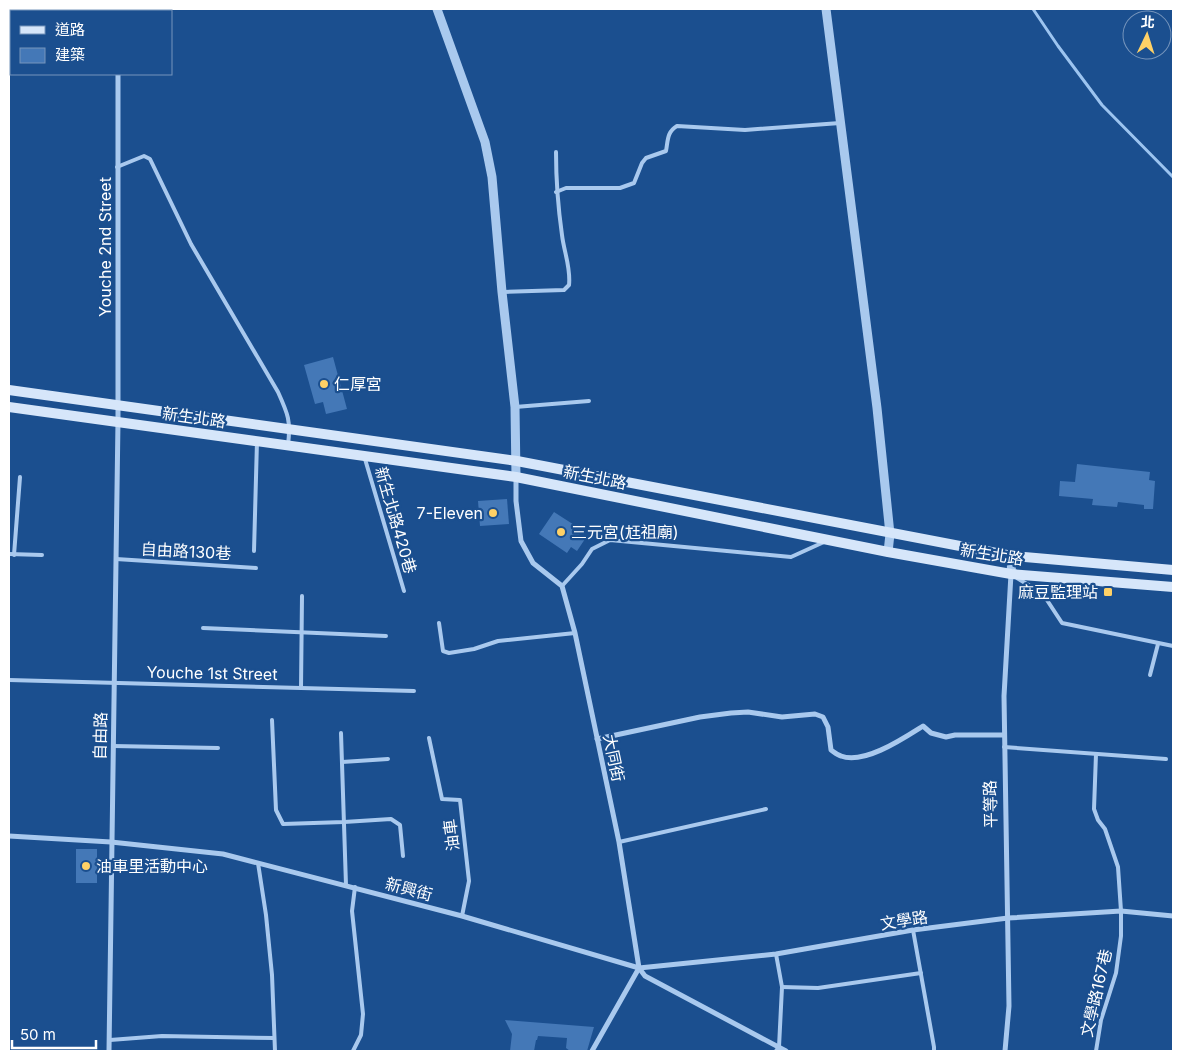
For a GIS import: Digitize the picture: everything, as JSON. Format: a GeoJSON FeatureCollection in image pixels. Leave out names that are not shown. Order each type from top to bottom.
{"type":"FeatureCollection","features":[{"type":"Feature","properties":{"kind":"main road","name":"新生北路"},"geometry":{"type":"LineString","coordinates":[[9,390],[517,461],[1012,556],[1173,570]]}},
{"type":"Feature","properties":{"kind":"main road","name":"新生北路"},"geometry":{"type":"LineString","coordinates":[[9,407],[516,477],[888,552],[1010,574],[1173,587]]}},
{"type":"Feature","properties":{"kind":"street"},"geometry":{"type":"LineString","coordinates":[[437,9],[485,142],[492,177],[502,292],[516,407],[516,501],[521,540],[533,563],[562,586]]}},
{"type":"Feature","properties":{"kind":"street"},"geometry":{"type":"LineString","coordinates":[[826,9],[877,408],[890,534],[888,552]]}},
{"type":"Feature","properties":{"kind":"street","name":"Youche 2nd Street"},"geometry":{"type":"LineString","coordinates":[[118,75],[118,421]]}},
{"type":"Feature","properties":{"kind":"street","name":"自由路"},"geometry":{"type":"LineString","coordinates":[[109,1051],[118,421]]}},
{"type":"Feature","properties":{"kind":"street","name":"平等路"},"geometry":{"type":"LineString","coordinates":[[1005,1051],[1009,1006],[1003,735],[1012,556]]}},
{"type":"Feature","properties":{"kind":"street","name":"大同街"},"geometry":{"type":"LineString","coordinates":[[562,586],[575,633],[619,842],[639,968]]}},
{"type":"Feature","properties":{"kind":"street"},"geometry":{"type":"LineString","coordinates":[[597,739],[700,717],[748,712],[782,717],[815,714],[823,717],[828,727],[831,750],[841,756],[852,758],[873,753],[890,746],[923,726],[932,733],[946,737],[955,735],[1003,735]]}},
{"type":"Feature","properties":{"kind":"street","name":"新興街"},"geometry":{"type":"LineString","coordinates":[[9,836],[111,842],[223,854],[346,884],[462,916],[639,968],[645,976],[777,1049],[786,1051]]}},
{"type":"Feature","properties":{"kind":"street","name":"文學路"},"geometry":{"type":"LineString","coordinates":[[639,968],[776,954],[913,930],[1008,918],[1121,911],[1173,916]]}},
{"type":"Feature","properties":{"kind":"street"},"geometry":{"type":"LineString","coordinates":[[592,1051],[639,968]]}},
{"type":"Feature","properties":{"kind":"lane"},"geometry":{"type":"LineString","coordinates":[[556,192],[566,188],[620,188],[634,183],[646,158],[666,151],[668,136],[671,130],[677,126],[746,130],[840,123]]}},
{"type":"Feature","properties":{"kind":"lane"},"geometry":{"type":"LineString","coordinates":[[502,292],[564,290],[570,285],[556,192],[556,152]]}},
{"type":"Feature","properties":{"kind":"lane"},"geometry":{"type":"LineString","coordinates":[[117,167],[144,156],[150,159],[191,244],[278,392],[288,414],[290,429],[288,445]]}},
{"type":"Feature","properties":{"kind":"lane"},"geometry":{"type":"LineString","coordinates":[[516,407],[589,401]]}},
{"type":"Feature","properties":{"kind":"lane"},"geometry":{"type":"LineString","coordinates":[[254,551],[257,441]]}},
{"type":"Feature","properties":{"kind":"lane","name":"新生北路420巷"},"geometry":{"type":"LineString","coordinates":[[365,456],[404,592]]}},
{"type":"Feature","properties":{"kind":"lane"},"geometry":{"type":"LineString","coordinates":[[14,555],[20,477]]}},
{"type":"Feature","properties":{"kind":"lane"},"geometry":{"type":"LineString","coordinates":[[562,586],[582,564],[592,549],[610,540],[791,557],[828,540]]}},
{"type":"Feature","properties":{"kind":"lane"},"geometry":{"type":"LineString","coordinates":[[9,554],[42,555]]}},
{"type":"Feature","properties":{"kind":"lane","name":"自由路130巷"},"geometry":{"type":"LineString","coordinates":[[116,559],[256,568]]}},
{"type":"Feature","properties":{"kind":"lane"},"geometry":{"type":"LineString","coordinates":[[1010,574],[1042,594],[1062,623],[1173,646]]}},
{"type":"Feature","properties":{"kind":"lane"},"geometry":{"type":"LineString","coordinates":[[301,688],[302,596]]}},
{"type":"Feature","properties":{"kind":"lane"},"geometry":{"type":"LineString","coordinates":[[439,624],[443,650],[450,653],[474,649],[498,641],[575,633]]}},
{"type":"Feature","properties":{"kind":"lane"},"geometry":{"type":"LineString","coordinates":[[203,628],[386,636]]}},
{"type":"Feature","properties":{"kind":"lane"},"geometry":{"type":"LineString","coordinates":[[1150,675],[1158,644]]}},
{"type":"Feature","properties":{"kind":"lane","name":"Youche 1st Street"},"geometry":{"type":"LineString","coordinates":[[9,680],[414,691]]}},
{"type":"Feature","properties":{"kind":"lane"},"geometry":{"type":"LineString","coordinates":[[272,720],[276,810],[283,824],[391,819],[400,825],[403,856]]}},
{"type":"Feature","properties":{"kind":"lane"},"geometry":{"type":"LineString","coordinates":[[341,733],[346,884]]}},
{"type":"Feature","properties":{"kind":"lane","name":"油車"},"geometry":{"type":"LineString","coordinates":[[429,738],[442,799],[460,800],[469,881],[462,916]]}},
{"type":"Feature","properties":{"kind":"lane"},"geometry":{"type":"LineString","coordinates":[[113,746],[218,748]]}},
{"type":"Feature","properties":{"kind":"lane"},"geometry":{"type":"LineString","coordinates":[[1004,747],[1166,759]]}},
{"type":"Feature","properties":{"kind":"lane","name":"文學路167巷"},"geometry":{"type":"LineString","coordinates":[[1096,754],[1094,809],[1098,820],[1105,830],[1118,867],[1121,911],[1121,936],[1116,973],[1101,1020],[1096,1051]]}},
{"type":"Feature","properties":{"kind":"lane"},"geometry":{"type":"LineString","coordinates":[[342,762],[388,759]]}},
{"type":"Feature","properties":{"kind":"lane"},"geometry":{"type":"LineString","coordinates":[[619,842],[766,808]]}},
{"type":"Feature","properties":{"kind":"lane"},"geometry":{"type":"LineString","coordinates":[[258,863],[272,975],[275,1051]]}},
{"type":"Feature","properties":{"kind":"lane"},"geometry":{"type":"LineString","coordinates":[[353,1051],[361,1035],[363,1014],[352,911],[355,887]]}},
{"type":"Feature","properties":{"kind":"lane"},"geometry":{"type":"LineString","coordinates":[[913,930],[934,1051]]}},
{"type":"Feature","properties":{"kind":"lane"},"geometry":{"type":"LineString","coordinates":[[776,954],[782,987],[777,1049]]}},
{"type":"Feature","properties":{"kind":"lane"},"geometry":{"type":"LineString","coordinates":[[782,987],[818,988],[921,973]]}},
{"type":"Feature","properties":{"kind":"lane"},"geometry":{"type":"LineString","coordinates":[[110,1040],[162,1036],[274,1038]]}},
{"type":"Feature","properties":{"kind":"building","name":"仁厚宮"},"geometry":{"type":"Polygon","coordinates":[[[333,357],[347,409],[326,414],[323,402],[315,404],[304,365],[333,357]]]}},
{"type":"Feature","properties":{"kind":"building"},"geometry":{"type":"Polygon","coordinates":[[[1077,464],[1150,472],[1149,480],[1155,481],[1153,509],[1144,509],[1144,505],[1118,502],[1117,507],[1092,505],[1093,499],[1059,496],[1060,481],[1075,482],[1077,464]]]}},
{"type":"Feature","properties":{"kind":"building","name":"7-Eleven"},"geometry":{"type":"Polygon","coordinates":[[[507,499],[509,524],[480,526],[478,501],[507,499]]]}},
{"type":"Feature","properties":{"kind":"building","name":"三元宮(尪祖廟)"},"geometry":{"type":"Polygon","coordinates":[[[554,512],[582,530],[579,535],[585,539],[577,551],[571,547],[567,553],[539,534],[554,512]]]}},
{"type":"Feature","properties":{"kind":"building","name":"油車里活動中心"},"geometry":{"type":"Polygon","coordinates":[[[76,849],[97,849],[97,883],[76,883],[76,849]]]}},
{"type":"Feature","properties":{"kind":"building"},"geometry":{"type":"Polygon","coordinates":[[[505,1020],[594,1027],[587,1051],[570,1051],[566,1048],[567,1038],[538,1036],[534,1051],[510,1051],[512,1034],[505,1020]]]}},
{"type":"Feature","properties":{"kind":"waterway"},"geometry":{"type":"LineString","coordinates":[[1033,9],[1102,105],[1173,177]]}},
{"type":"Feature","properties":{"kind":"place","name":"仁厚宮"},"geometry":{"type":"Point","coordinates":[324,384]}},
{"type":"Feature","properties":{"kind":"place","name":"7-Eleven"},"geometry":{"type":"Point","coordinates":[493,513]}},
{"type":"Feature","properties":{"kind":"place","name":"三元宮(尪祖廟)"},"geometry":{"type":"Point","coordinates":[561,532]}},
{"type":"Feature","properties":{"kind":"place","name":"麻豆監理站"},"geometry":{"type":"Point","coordinates":[1108,592]}},
{"type":"Feature","properties":{"kind":"place","name":"油車里活動中心"},"geometry":{"type":"Point","coordinates":[86,866]}}]}
